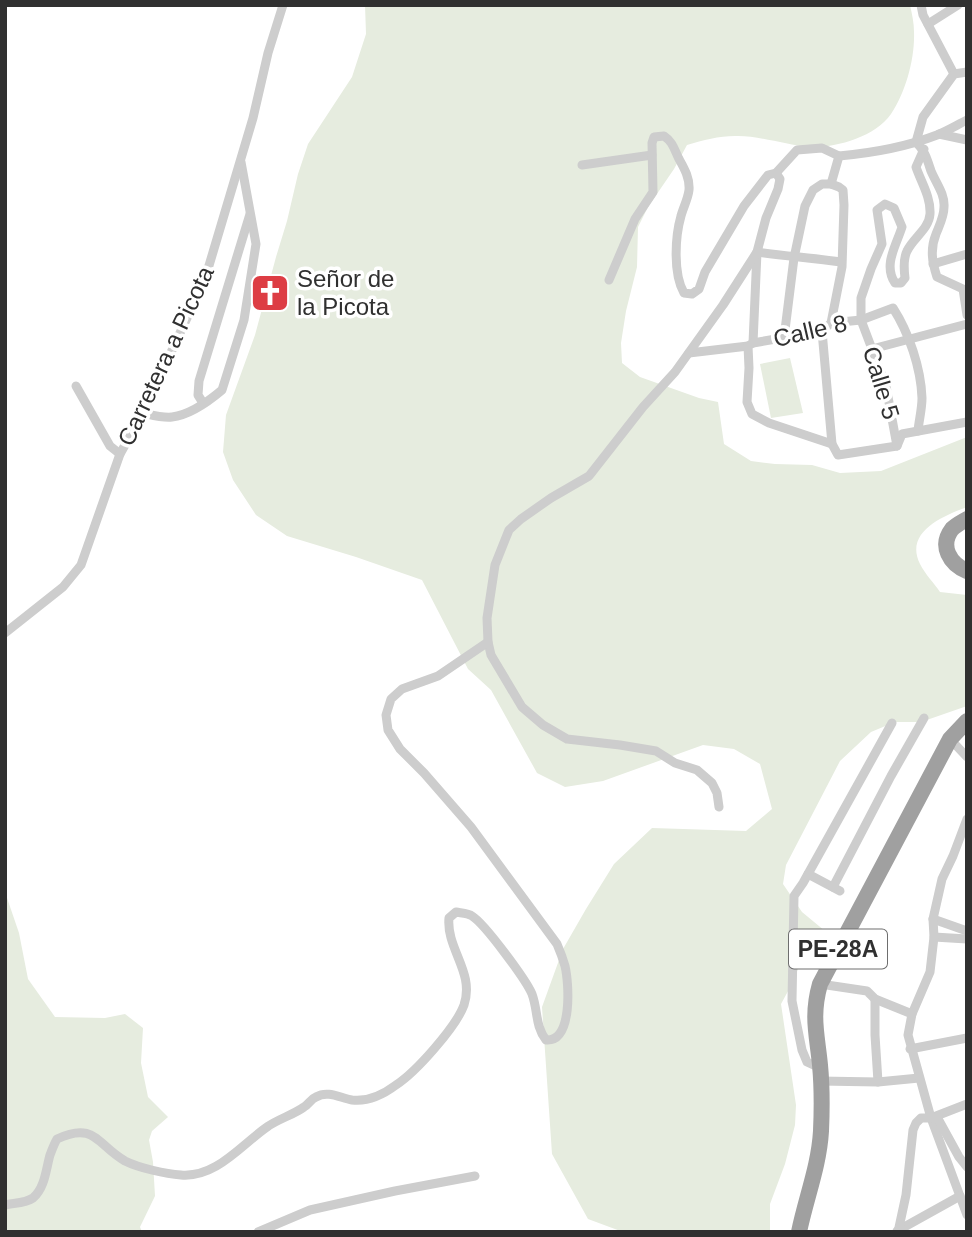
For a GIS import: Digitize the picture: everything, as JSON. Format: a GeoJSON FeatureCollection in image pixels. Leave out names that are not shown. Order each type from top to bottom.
{"type":"FeatureCollection","features":[{"type":"Feature","properties":{"kind":"highway"},"geometry":{"type":"LineString","coordinates":[[967,519],[951,530],[947,548],[949,559],[967,571]]}},
{"type":"Feature","properties":{"kind":"highway","name":"PE-28A"},"geometry":{"type":"LineString","coordinates":[[799,1232],[819,1156],[820,1075],[814,1009],[820,984],[950,739],[967,721]]}},
{"type":"Feature","properties":{"kind":"street","name":"Carretera a Picota"},"geometry":{"type":"LineString","coordinates":[[5,633],[63,587],[81,565],[120,454],[143,413],[205,279],[283,5]]}},
{"type":"Feature","properties":{"kind":"street"},"geometry":{"type":"LineString","coordinates":[[921,5],[923,15],[954,74]]}},
{"type":"Feature","properties":{"kind":"street"},"geometry":{"type":"LineString","coordinates":[[928,24],[958,5]]}},
{"type":"Feature","properties":{"kind":"street"},"geometry":{"type":"LineString","coordinates":[[916,142],[923,117],[954,74],[967,72]]}},
{"type":"Feature","properties":{"kind":"street"},"geometry":{"type":"LineString","coordinates":[[609,280],[635,219],[653,192],[654,137],[664,136],[669,139],[688,179],[689,189],[676,242],[680,285],[684,293],[692,294],[699,289],[705,272],[744,206],[768,175],[776,173],[797,150],[822,148],[839,156],[864,154],[916,142],[967,120]]}},
{"type":"Feature","properties":{"kind":"street"},"geometry":{"type":"LineString","coordinates":[[939,134],[967,140]]}},
{"type":"Feature","properties":{"kind":"street"},"geometry":{"type":"LineString","coordinates":[[916,142],[924,149],[942,192],[944,208],[932,243],[933,264],[937,277],[963,289],[967,315]]}},
{"type":"Feature","properties":{"kind":"street"},"geometry":{"type":"LineString","coordinates":[[860,320],[861,298],[882,244],[877,210],[879,206],[885,204],[894,208],[902,228],[891,254],[890,275],[895,283],[901,283],[905,278],[907,251],[928,223],[928,201],[916,166],[924,149]]}},
{"type":"Feature","properties":{"kind":"street"},"geometry":{"type":"LineString","coordinates":[[582,165],[652,155]]}},
{"type":"Feature","properties":{"kind":"street"},"geometry":{"type":"LineString","coordinates":[[831,184],[839,156]]}},
{"type":"Feature","properties":{"kind":"street"},"geometry":{"type":"LineString","coordinates":[[143,413],[174,417],[191,410],[222,390],[244,320],[256,244],[240,161]]}},
{"type":"Feature","properties":{"kind":"street"},"geometry":{"type":"LineString","coordinates":[[689,353],[750,345],[757,252],[766,218],[778,189],[780,179],[776,173]]}},
{"type":"Feature","properties":{"kind":"street"},"geometry":{"type":"LineString","coordinates":[[784,338],[804,206],[813,190],[822,184],[831,184],[843,190],[844,205],[841,262],[831,323]]}},
{"type":"Feature","properties":{"kind":"street"},"geometry":{"type":"LineString","coordinates":[[203,403],[198,395],[199,382],[250,213]]}},
{"type":"Feature","properties":{"kind":"street"},"geometry":{"type":"LineString","coordinates":[[757,252],[841,262]]}},
{"type":"Feature","properties":{"kind":"street"},"geometry":{"type":"LineString","coordinates":[[719,807],[712,783],[697,770],[675,763],[656,751],[567,739],[542,725],[522,706],[491,655],[487,618],[495,565],[509,530],[551,498],[589,476],[643,407],[675,372],[757,252]]}},
{"type":"Feature","properties":{"kind":"street"},"geometry":{"type":"LineString","coordinates":[[933,264],[967,254]]}},
{"type":"Feature","properties":{"kind":"street","name":"Calle 8"},"geometry":{"type":"LineString","coordinates":[[832,444],[769,423],[751,414],[747,401],[750,345],[821,331],[831,323],[860,320],[894,308],[908,340]]}},
{"type":"Feature","properties":{"kind":"street","name":"Calle 5"},"geometry":{"type":"LineString","coordinates":[[860,320],[886,386],[897,446]]}},
{"type":"Feature","properties":{"kind":"street"},"geometry":{"type":"LineString","coordinates":[[872,349],[967,324]]}},
{"type":"Feature","properties":{"kind":"street"},"geometry":{"type":"LineString","coordinates":[[821,331],[832,444],[838,455],[897,446],[902,434],[963,423]]}},
{"type":"Feature","properties":{"kind":"street"},"geometry":{"type":"LineString","coordinates":[[908,340],[919,375],[922,398],[918,431]]}},
{"type":"Feature","properties":{"kind":"street"},"geometry":{"type":"LineString","coordinates":[[76,386],[110,446],[120,454]]}},
{"type":"Feature","properties":{"kind":"street"},"geometry":{"type":"LineString","coordinates":[[5,1205],[32,1199],[47,1172],[57,1139],[69,1134],[84,1132],[99,1139],[111,1152],[128,1163],[190,1175],[203,1173],[222,1162],[268,1126],[306,1107],[319,1095],[337,1095],[354,1100],[370,1099],[398,1084],[453,1026],[464,1005],[466,979],[448,927],[449,918],[456,912],[472,916],[485,929],[530,991],[541,1034],[546,1041],[558,1038],[566,1016],[568,989],[565,965],[557,944],[471,827],[400,749],[387,730],[386,715],[391,699],[402,689],[438,676],[488,642]]}},
{"type":"Feature","properties":{"kind":"street"},"geometry":{"type":"LineString","coordinates":[[808,874],[836,889],[891,776],[924,718]]}},
{"type":"Feature","properties":{"kind":"street"},"geometry":{"type":"LineString","coordinates":[[892,723],[794,896],[792,1001],[802,1050],[807,1062],[820,1075],[878,1082],[919,1079]]}},
{"type":"Feature","properties":{"kind":"street"},"geometry":{"type":"LineString","coordinates":[[950,739],[967,757]]}},
{"type":"Feature","properties":{"kind":"street"},"geometry":{"type":"LineString","coordinates":[[967,819],[942,879],[933,919],[930,972],[912,1014],[908,1035],[919,1079],[967,1215]]}},
{"type":"Feature","properties":{"kind":"street"},"geometry":{"type":"LineString","coordinates":[[933,919],[965,936]]}},
{"type":"Feature","properties":{"kind":"street"},"geometry":{"type":"LineString","coordinates":[[934,937],[965,936]]}},
{"type":"Feature","properties":{"kind":"street"},"geometry":{"type":"LineString","coordinates":[[820,984],[867,991],[875,999],[912,1014]]}},
{"type":"Feature","properties":{"kind":"street"},"geometry":{"type":"LineString","coordinates":[[875,999],[878,1082]]}},
{"type":"Feature","properties":{"kind":"street"},"geometry":{"type":"LineString","coordinates":[[911,1048],[967,1038]]}},
{"type":"Feature","properties":{"kind":"street"},"geometry":{"type":"LineString","coordinates":[[897,1231],[906,1195],[916,1123],[921,1118],[934,1117],[967,1104]]}},
{"type":"Feature","properties":{"kind":"street"},"geometry":{"type":"LineString","coordinates":[[934,1117],[967,1167]]}},
{"type":"Feature","properties":{"kind":"street"},"geometry":{"type":"LineString","coordinates":[[258,1232],[310,1210],[475,1176]]}},
{"type":"Feature","properties":{"kind":"street"},"geometry":{"type":"LineString","coordinates":[[897,1231],[960,1196]]}},
{"type":"Feature","properties":{"kind":"shaded area"},"geometry":{"type":"Polygon","coordinates":[[[365,5],[910,5],[914,42],[908,74],[901,96],[891,114],[875,129],[854,140],[820,147],[744,136],[729,136],[687,145],[638,227],[637,267],[621,343],[622,363],[640,377],[718,402],[724,444],[751,461],[812,465],[840,473],[881,471],[967,437],[967,507],[928,527],[917,543],[916,553],[922,568],[940,592],[967,595],[967,706],[921,722],[895,722],[871,732],[840,761],[786,865],[783,884],[802,912],[825,931],[803,956],[781,1004],[796,1105],[795,1125],[785,1164],[770,1204],[770,1232],[623,1232],[588,1219],[552,1154],[542,1007],[563,949],[614,864],[652,828],[746,831],[772,809],[760,764],[734,749],[703,745],[603,781],[565,787],[537,773],[491,690],[468,669],[422,580],[287,536],[256,515],[233,480],[223,452],[226,415],[255,335],[298,174],[308,144],[352,77],[366,34],[365,5]]]}},
{"type":"Feature","properties":{"kind":"shaded area"},"geometry":{"type":"Polygon","coordinates":[[[790,358],[803,413],[771,418],[760,364],[790,358]]]}},
{"type":"Feature","properties":{"kind":"shaded area"},"geometry":{"type":"Polygon","coordinates":[[[5,892],[19,933],[28,979],[55,1017],[105,1018],[125,1014],[143,1028],[141,1063],[148,1097],[168,1117],[152,1131],[149,1140],[155,1196],[140,1227],[142,1232],[5,1232],[5,892]]]}},
{"type":"Feature","properties":{"kind":"place","name":"Señor de la Picota"},"geometry":{"type":"Point","coordinates":[270,293]}}]}
